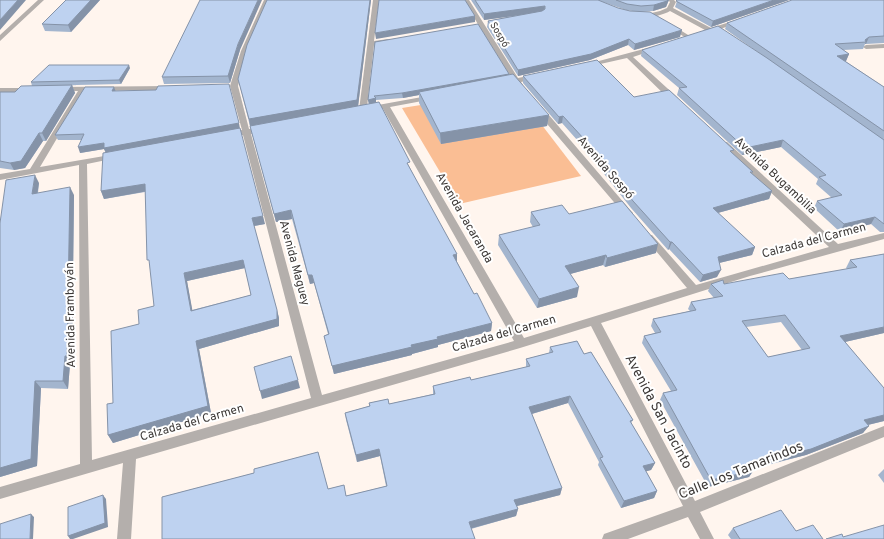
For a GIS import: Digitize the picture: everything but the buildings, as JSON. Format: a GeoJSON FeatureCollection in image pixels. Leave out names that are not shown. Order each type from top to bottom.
{"type":"FeatureCollection","features":[{"type":"Feature","properties":{"kind":"street"},"geometry":{"type":"LineString","coordinates":[[0,39],[41,0]]}},
{"type":"Feature","properties":{"kind":"street","name":"Avenida Maguey"},"geometry":{"type":"LineString","coordinates":[[267,0],[230,86],[246,132],[317,400]]}},
{"type":"Feature","properties":{"kind":"street"},"geometry":{"type":"LineString","coordinates":[[376,0],[359,111],[439,96]]}},
{"type":"Feature","properties":{"kind":"street","name":"Sospó"},"geometry":{"type":"LineString","coordinates":[[466,0],[515,81]]}},
{"type":"Feature","properties":{"kind":"street"},"geometry":{"type":"LineString","coordinates":[[657,19],[662,13],[670,9],[673,2],[671,0]]}},
{"type":"Feature","properties":{"kind":"street"},"geometry":{"type":"LineString","coordinates":[[670,9],[717,31]]}},
{"type":"Feature","properties":{"kind":"street"},"geometry":{"type":"LineString","coordinates":[[634,16],[657,19],[686,39],[717,31],[747,18]]}},
{"type":"Feature","properties":{"kind":"street"},"geometry":{"type":"LineString","coordinates":[[474,26],[489,23]]}},
{"type":"Feature","properties":{"kind":"street"},"geometry":{"type":"LineString","coordinates":[[370,44],[392,40]]}},
{"type":"Feature","properties":{"kind":"street"},"geometry":{"type":"LineString","coordinates":[[583,66],[628,56],[662,46]]}},
{"type":"Feature","properties":{"kind":"street"},"geometry":{"type":"LineString","coordinates":[[866,47],[884,46]]}},
{"type":"Feature","properties":{"kind":"street"},"geometry":{"type":"LineString","coordinates":[[628,56],[680,104]]}},
{"type":"Feature","properties":{"kind":"street"},"geometry":{"type":"LineString","coordinates":[[500,84],[545,74]]}},
{"type":"Feature","properties":{"kind":"street"},"geometry":{"type":"LineString","coordinates":[[515,81],[525,93]]}},
{"type":"Feature","properties":{"kind":"street"},"geometry":{"type":"LineString","coordinates":[[53,90],[177,88]]}},
{"type":"Feature","properties":{"kind":"street"},"geometry":{"type":"LineString","coordinates":[[33,171],[83,89]]}},
{"type":"Feature","properties":{"kind":"street"},"geometry":{"type":"LineString","coordinates":[[0,90],[38,90]]}},
{"type":"Feature","properties":{"kind":"street","name":"Avenida Sospó"},"geometry":{"type":"LineString","coordinates":[[535,105],[632,217]]}},
{"type":"Feature","properties":{"kind":"street","name":"Avenida Jacaranda"},"geometry":{"type":"LineString","coordinates":[[385,106],[521,343]]}},
{"type":"Feature","properties":{"kind":"street"},"geometry":{"type":"LineString","coordinates":[[223,136],[269,128]]}},
{"type":"Feature","properties":{"kind":"street","name":"Avenida Bugambilia"},"geometry":{"type":"LineString","coordinates":[[714,136],[835,247]]}},
{"type":"Feature","properties":{"kind":"street"},"geometry":{"type":"LineString","coordinates":[[0,177],[122,155]]}},
{"type":"Feature","properties":{"kind":"street","name":"Avenida Framboyán"},"geometry":{"type":"LineString","coordinates":[[83,162],[86,467]]}},
{"type":"Feature","properties":{"kind":"street"},"geometry":{"type":"LineString","coordinates":[[642,229],[693,289]]}},
{"type":"Feature","properties":{"kind":"street","name":"Calzada del Carmen"},"geometry":{"type":"LineString","coordinates":[[0,493],[317,400],[521,343],[693,289],[835,247],[884,236]]}},
{"type":"Feature","properties":{"kind":"street","name":"Avenida San Jacinto"},"geometry":{"type":"LineString","coordinates":[[594,321],[707,539]]}},
{"type":"Feature","properties":{"kind":"street","name":"Calle Los Tamarindos"},"geometry":{"type":"LineString","coordinates":[[609,539],[692,509],[884,431]]}},
{"type":"Feature","properties":{"kind":"street"},"geometry":{"type":"LineString","coordinates":[[124,539],[130,455]]}},
{"type":"Feature","properties":{"kind":"shaded area"},"geometry":{"type":"Polygon","coordinates":[[[515,90],[581,176],[459,204],[402,108],[515,90]]]}}]}
